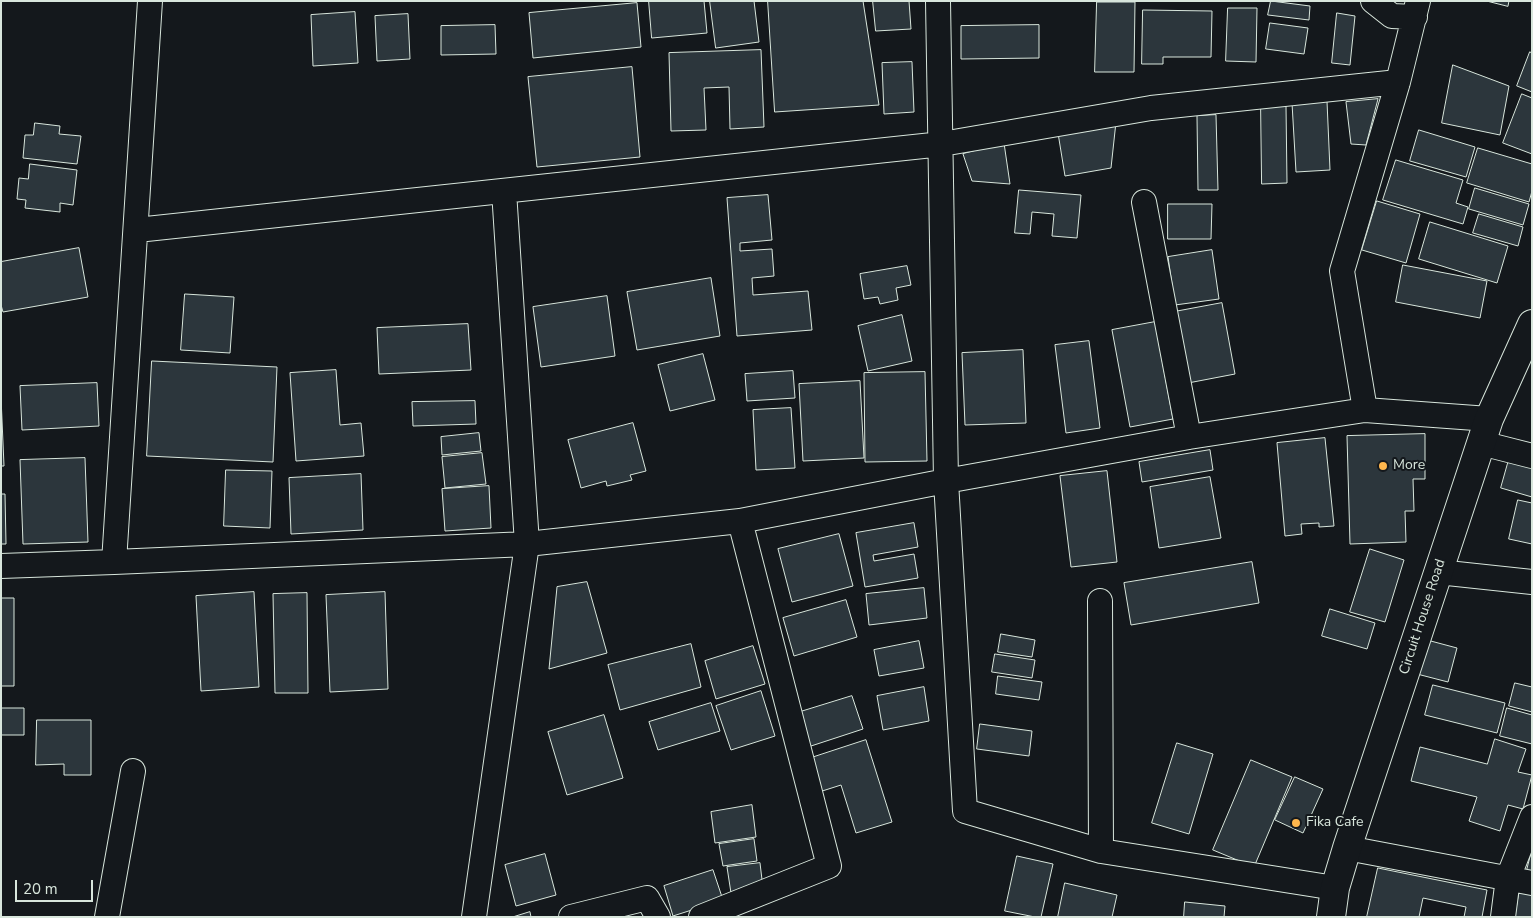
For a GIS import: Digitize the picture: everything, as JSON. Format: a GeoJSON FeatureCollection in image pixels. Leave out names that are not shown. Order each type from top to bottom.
{"type":"FeatureCollection","features":[{"type":"Feature","properties":{"kind":"street"},"geometry":{"type":"LineString","coordinates":[[114,562],[150,1]]}},
{"type":"Feature","properties":{"kind":"street"},"geometry":{"type":"LineString","coordinates":[[938,1],[942,144],[946,481],[965,811],[1101,851],[1335,888]]}},
{"type":"Feature","properties":{"kind":"street"},"geometry":{"type":"LineString","coordinates":[[1373,1],[1392,16],[1416,9]]}},
{"type":"Feature","properties":{"kind":"street"},"geometry":{"type":"LineString","coordinates":[[1365,410],[1342,271],[1398,82],[1416,9]]}},
{"type":"Feature","properties":{"kind":"street"},"geometry":{"type":"LineString","coordinates":[[136,230],[942,144],[1151,108],[1398,82]]}},
{"type":"Feature","properties":{"kind":"street"},"geometry":{"type":"LineString","coordinates":[[474,917],[527,544],[504,191]]}},
{"type":"Feature","properties":{"kind":"street"},"geometry":{"type":"LineString","coordinates":[[1144,202],[1189,438]]}},
{"type":"Feature","properties":{"kind":"street","name":"Circuit House Road"},"geometry":{"type":"LineString","coordinates":[[1330,917],[1335,888],[1485,431],[1532,324]]}},
{"type":"Feature","properties":{"kind":"street"},"geometry":{"type":"LineString","coordinates":[[1,566],[527,544],[740,521],[946,481],[1189,438],[1365,410],[1485,431],[1532,456]]}},
{"type":"Feature","properties":{"kind":"street"},"geometry":{"type":"LineString","coordinates":[[701,917],[829,866],[740,521]]}},
{"type":"Feature","properties":{"kind":"street"},"geometry":{"type":"LineString","coordinates":[[1438,572],[1532,582]]}},
{"type":"Feature","properties":{"kind":"street"},"geometry":{"type":"LineString","coordinates":[[1100,601],[1101,851]]}},
{"type":"Feature","properties":{"kind":"street"},"geometry":{"type":"LineString","coordinates":[[107,917],[133,772]]}},
{"type":"Feature","properties":{"kind":"street"},"geometry":{"type":"LineString","coordinates":[[1503,917],[1508,878],[1532,817]]}},
{"type":"Feature","properties":{"kind":"street"},"geometry":{"type":"LineString","coordinates":[[1348,848],[1532,883]]}},
{"type":"Feature","properties":{"kind":"street"},"geometry":{"type":"LineString","coordinates":[[571,917],[647,898],[658,917]]}},
{"type":"Feature","properties":{"kind":"building"},"geometry":{"type":"Polygon","coordinates":[[[649,1],[704,1],[707,33],[652,38],[649,1]]]}},
{"type":"Feature","properties":{"kind":"building"},"geometry":{"type":"Polygon","coordinates":[[[710,1],[754,1],[759,42],[716,48],[710,1]]]}},
{"type":"Feature","properties":{"kind":"building"},"geometry":{"type":"Polygon","coordinates":[[[768,1],[863,1],[879,105],[775,112],[768,1]]]}},
{"type":"Feature","properties":{"kind":"building"},"geometry":{"type":"Polygon","coordinates":[[[873,1],[909,1],[911,29],[876,31],[873,1]]]}},
{"type":"Feature","properties":{"kind":"building"},"geometry":{"type":"Polygon","coordinates":[[[1271,1],[1310,6],[1309,20],[1268,15],[1271,1]]]}},
{"type":"Feature","properties":{"kind":"building"},"geometry":{"type":"Polygon","coordinates":[[[1487,1],[1509,1],[1508,6],[1487,1]]]}},
{"type":"Feature","properties":{"kind":"building"},"geometry":{"type":"Polygon","coordinates":[[[1097,2],[1135,2],[1134,72],[1095,72],[1097,2]]]}},
{"type":"Feature","properties":{"kind":"building"},"geometry":{"type":"Polygon","coordinates":[[[637,3],[641,47],[533,58],[529,13],[637,3]]]}},
{"type":"Feature","properties":{"kind":"building"},"geometry":{"type":"Polygon","coordinates":[[[1228,8],[1257,8],[1256,62],[1226,61],[1228,8]]]}},
{"type":"Feature","properties":{"kind":"building"},"geometry":{"type":"Polygon","coordinates":[[[1143,10],[1212,11],[1211,57],[1163,57],[1163,64],[1142,64],[1143,10]]]}},
{"type":"Feature","properties":{"kind":"building"},"geometry":{"type":"Polygon","coordinates":[[[355,12],[358,63],[313,66],[311,15],[355,12]]]}},
{"type":"Feature","properties":{"kind":"building"},"geometry":{"type":"Polygon","coordinates":[[[1337,13],[1355,16],[1350,65],[1332,63],[1337,13]]]}},
{"type":"Feature","properties":{"kind":"building"},"geometry":{"type":"Polygon","coordinates":[[[408,14],[410,59],[377,61],[375,16],[408,14]]]}},
{"type":"Feature","properties":{"kind":"building"},"geometry":{"type":"Polygon","coordinates":[[[1270,23],[1308,28],[1304,54],[1266,49],[1270,23]]]}},
{"type":"Feature","properties":{"kind":"building"},"geometry":{"type":"Polygon","coordinates":[[[495,25],[496,54],[441,55],[441,26],[495,25]]]}},
{"type":"Feature","properties":{"kind":"building"},"geometry":{"type":"Polygon","coordinates":[[[1039,25],[1039,58],[961,59],[961,26],[1039,25]]]}},
{"type":"Feature","properties":{"kind":"building"},"geometry":{"type":"Polygon","coordinates":[[[761,50],[764,127],[730,129],[729,87],[704,88],[706,130],[671,131],[669,53],[761,50]]]}},
{"type":"Feature","properties":{"kind":"building"},"geometry":{"type":"Polygon","coordinates":[[[1530,52],[1532,53],[1532,92],[1517,86],[1530,52]]]}},
{"type":"Feature","properties":{"kind":"building"},"geometry":{"type":"Polygon","coordinates":[[[912,62],[914,112],[884,114],[882,63],[912,62]]]}},
{"type":"Feature","properties":{"kind":"building"},"geometry":{"type":"Polygon","coordinates":[[[1453,65],[1509,86],[1500,135],[1442,123],[1453,65]]]}},
{"type":"Feature","properties":{"kind":"building"},"geometry":{"type":"Polygon","coordinates":[[[632,67],[640,157],[537,167],[528,77],[632,67]]]}},
{"type":"Feature","properties":{"kind":"building"},"geometry":{"type":"Polygon","coordinates":[[[1522,94],[1532,98],[1532,154],[1503,143],[1522,94]]]}},
{"type":"Feature","properties":{"kind":"building"},"geometry":{"type":"Polygon","coordinates":[[[1378,99],[1366,145],[1351,144],[1346,102],[1378,99]]]}},
{"type":"Feature","properties":{"kind":"building"},"geometry":{"type":"Polygon","coordinates":[[[1327,101],[1330,170],[1296,172],[1292,103],[1327,101]]]}},
{"type":"Feature","properties":{"kind":"building"},"geometry":{"type":"Polygon","coordinates":[[[1261,106],[1286,106],[1287,183],[1262,184],[1261,106]]]}},
{"type":"Feature","properties":{"kind":"building"},"geometry":{"type":"Polygon","coordinates":[[[1216,115],[1218,190],[1198,190],[1197,116],[1216,115]]]}},
{"type":"Feature","properties":{"kind":"building"},"geometry":{"type":"Polygon","coordinates":[[[1116,122],[1111,168],[1065,176],[1058,133],[1116,122]]]}},
{"type":"Feature","properties":{"kind":"building"},"geometry":{"type":"Polygon","coordinates":[[[35,123],[60,126],[59,134],[81,136],[77,164],[23,158],[25,135],[33,135],[35,123]]]}},
{"type":"Feature","properties":{"kind":"building"},"geometry":{"type":"Polygon","coordinates":[[[1419,130],[1475,147],[1466,177],[1410,161],[1419,130]]]}},
{"type":"Feature","properties":{"kind":"building"},"geometry":{"type":"Polygon","coordinates":[[[1004,143],[1010,184],[972,181],[963,154],[1004,143]]]}},
{"type":"Feature","properties":{"kind":"building"},"geometry":{"type":"Polygon","coordinates":[[[1478,148],[1532,164],[1532,191],[1529,202],[1467,183],[1478,148]]]}},
{"type":"Feature","properties":{"kind":"building"},"geometry":{"type":"Polygon","coordinates":[[[1396,160],[1463,180],[1456,203],[1468,207],[1463,224],[1383,200],[1396,160]]]}},
{"type":"Feature","properties":{"kind":"building"},"geometry":{"type":"Polygon","coordinates":[[[30,164],[77,170],[73,205],[60,203],[60,212],[25,208],[26,200],[17,199],[19,178],[28,179],[30,164]]]}},
{"type":"Feature","properties":{"kind":"building"},"geometry":{"type":"Polygon","coordinates":[[[1475,188],[1529,204],[1523,225],[1469,209],[1475,188]]]}},
{"type":"Feature","properties":{"kind":"building"},"geometry":{"type":"Polygon","coordinates":[[[1019,190],[1081,195],[1077,238],[1052,236],[1054,214],[1032,212],[1030,234],[1015,233],[1019,190]]]}},
{"type":"Feature","properties":{"kind":"building"},"geometry":{"type":"Polygon","coordinates":[[[768,195],[772,240],[740,243],[740,251],[772,249],[774,276],[752,278],[753,295],[808,291],[812,330],[737,336],[727,198],[768,195]]]}},
{"type":"Feature","properties":{"kind":"building"},"geometry":{"type":"Polygon","coordinates":[[[1377,201],[1420,214],[1406,263],[1362,250],[1377,201]]]}},
{"type":"Feature","properties":{"kind":"building"},"geometry":{"type":"Polygon","coordinates":[[[1168,204],[1212,204],[1211,239],[1168,239],[1168,204]]]}},
{"type":"Feature","properties":{"kind":"building"},"geometry":{"type":"Polygon","coordinates":[[[1479,214],[1523,227],[1518,246],[1473,233],[1479,214]]]}},
{"type":"Feature","properties":{"kind":"building"},"geometry":{"type":"Polygon","coordinates":[[[1430,222],[1508,246],[1497,283],[1419,259],[1430,222]]]}},
{"type":"Feature","properties":{"kind":"building"},"geometry":{"type":"Polygon","coordinates":[[[79,248],[88,297],[3,312],[1,305],[1,262],[79,248]]]}},
{"type":"Feature","properties":{"kind":"building"},"geometry":{"type":"Polygon","coordinates":[[[1212,250],[1219,299],[1175,305],[1168,257],[1212,250]]]}},
{"type":"Feature","properties":{"kind":"building"},"geometry":{"type":"Polygon","coordinates":[[[1403,265],[1487,281],[1480,318],[1396,302],[1403,265]]]}},
{"type":"Feature","properties":{"kind":"building"},"geometry":{"type":"Polygon","coordinates":[[[907,266],[911,285],[896,288],[898,300],[880,304],[878,297],[864,299],[860,274],[907,266]]]}},
{"type":"Feature","properties":{"kind":"building"},"geometry":{"type":"Polygon","coordinates":[[[711,278],[720,336],[637,350],[627,292],[711,278]]]}},
{"type":"Feature","properties":{"kind":"building"},"geometry":{"type":"Polygon","coordinates":[[[185,294],[234,297],[230,353],[181,350],[185,294]]]}},
{"type":"Feature","properties":{"kind":"building"},"geometry":{"type":"Polygon","coordinates":[[[607,296],[615,356],[541,367],[533,307],[607,296]]]}},
{"type":"Feature","properties":{"kind":"building"},"geometry":{"type":"Polygon","coordinates":[[[1222,303],[1235,374],[1188,383],[1174,312],[1222,303]]]}},
{"type":"Feature","properties":{"kind":"building"},"geometry":{"type":"Polygon","coordinates":[[[902,315],[912,361],[868,371],[858,326],[902,315]]]}},
{"type":"Feature","properties":{"kind":"building"},"geometry":{"type":"Polygon","coordinates":[[[1155,322],[1173,419],[1130,427],[1112,330],[1155,322]]]}},
{"type":"Feature","properties":{"kind":"building"},"geometry":{"type":"Polygon","coordinates":[[[468,324],[471,370],[379,374],[377,328],[468,324]]]}},
{"type":"Feature","properties":{"kind":"building"},"geometry":{"type":"Polygon","coordinates":[[[1089,341],[1100,428],[1066,433],[1055,345],[1089,341]]]}},
{"type":"Feature","properties":{"kind":"building"},"geometry":{"type":"Polygon","coordinates":[[[1023,350],[1026,423],[965,425],[962,353],[1023,350]]]}},
{"type":"Feature","properties":{"kind":"building"},"geometry":{"type":"Polygon","coordinates":[[[703,354],[715,400],[670,411],[658,365],[703,354]]]}},
{"type":"Feature","properties":{"kind":"building"},"geometry":{"type":"Polygon","coordinates":[[[152,361],[277,367],[273,462],[147,456],[152,361]]]}},
{"type":"Feature","properties":{"kind":"building"},"geometry":{"type":"Polygon","coordinates":[[[336,370],[340,425],[361,423],[364,456],[296,461],[290,373],[336,370]]]}},
{"type":"Feature","properties":{"kind":"building"},"geometry":{"type":"Polygon","coordinates":[[[793,371],[795,398],[747,401],[745,374],[793,371]]]}},
{"type":"Feature","properties":{"kind":"building"},"geometry":{"type":"Polygon","coordinates":[[[925,372],[927,461],[865,462],[864,373],[925,372]]]}},
{"type":"Feature","properties":{"kind":"building"},"geometry":{"type":"Polygon","coordinates":[[[860,381],[864,458],[803,461],[799,384],[860,381]]]}},
{"type":"Feature","properties":{"kind":"building"},"geometry":{"type":"Polygon","coordinates":[[[97,383],[99,426],[22,430],[20,386],[97,383]]]}},
{"type":"Feature","properties":{"kind":"building"},"geometry":{"type":"Polygon","coordinates":[[[1,397],[4,466],[1,466],[1,397]]]}},
{"type":"Feature","properties":{"kind":"building"},"geometry":{"type":"Polygon","coordinates":[[[475,401],[476,424],[413,426],[412,402],[475,401]]]}},
{"type":"Feature","properties":{"kind":"building"},"geometry":{"type":"Polygon","coordinates":[[[791,408],[795,468],[756,470],[753,410],[791,408]]]}},
{"type":"Feature","properties":{"kind":"building"},"geometry":{"type":"Polygon","coordinates":[[[633,423],[646,471],[630,475],[632,480],[607,486],[606,481],[581,488],[568,440],[633,423]]]}},
{"type":"Feature","properties":{"kind":"building"},"geometry":{"type":"Polygon","coordinates":[[[479,433],[481,451],[442,455],[441,437],[479,433]]]}},
{"type":"Feature","properties":{"kind":"building"},"geometry":{"type":"Polygon","coordinates":[[[1425,434],[1425,479],[1413,479],[1414,511],[1405,511],[1406,542],[1350,544],[1347,436],[1425,434]]]}},
{"type":"Feature","properties":{"kind":"building"},"geometry":{"type":"Polygon","coordinates":[[[1325,438],[1334,526],[1319,527],[1319,523],[1301,524],[1302,534],[1285,536],[1277,443],[1325,438]]]}},
{"type":"Feature","properties":{"kind":"building"},"geometry":{"type":"Polygon","coordinates":[[[1210,450],[1213,470],[1142,482],[1139,462],[1210,450]]]}},
{"type":"Feature","properties":{"kind":"building"},"geometry":{"type":"Polygon","coordinates":[[[482,453],[486,484],[445,488],[442,457],[482,453]]]}},
{"type":"Feature","properties":{"kind":"building"},"geometry":{"type":"Polygon","coordinates":[[[1510,456],[1532,463],[1532,497],[1501,488],[1510,456]]]}},
{"type":"Feature","properties":{"kind":"building"},"geometry":{"type":"Polygon","coordinates":[[[85,458],[88,542],[23,544],[20,460],[85,458]]]}},
{"type":"Feature","properties":{"kind":"building"},"geometry":{"type":"Polygon","coordinates":[[[226,470],[272,471],[270,528],[224,526],[226,470]]]}},
{"type":"Feature","properties":{"kind":"building"},"geometry":{"type":"Polygon","coordinates":[[[1107,471],[1117,562],[1071,567],[1060,476],[1107,471]]]}},
{"type":"Feature","properties":{"kind":"building"},"geometry":{"type":"Polygon","coordinates":[[[361,474],[363,530],[291,534],[289,478],[361,474]]]}},
{"type":"Feature","properties":{"kind":"building"},"geometry":{"type":"Polygon","coordinates":[[[1210,477],[1221,538],[1159,548],[1150,487],[1210,477]]]}},
{"type":"Feature","properties":{"kind":"building"},"geometry":{"type":"Polygon","coordinates":[[[489,486],[491,528],[445,531],[442,489],[489,486]]]}},
{"type":"Feature","properties":{"kind":"building"},"geometry":{"type":"Polygon","coordinates":[[[1,494],[5,494],[6,544],[1,544],[1,494]]]}},
{"type":"Feature","properties":{"kind":"building"},"geometry":{"type":"Polygon","coordinates":[[[1518,500],[1532,503],[1532,544],[1509,539],[1518,500]]]}},
{"type":"Feature","properties":{"kind":"building"},"geometry":{"type":"Polygon","coordinates":[[[914,523],[918,547],[873,555],[874,561],[914,554],[918,578],[865,587],[856,533],[914,523]]]}},
{"type":"Feature","properties":{"kind":"building"},"geometry":{"type":"Polygon","coordinates":[[[839,534],[853,586],[792,602],[778,549],[839,534]]]}},
{"type":"Feature","properties":{"kind":"building"},"geometry":{"type":"Polygon","coordinates":[[[1370,549],[1404,560],[1385,622],[1350,612],[1370,549]]]}},
{"type":"Feature","properties":{"kind":"building"},"geometry":{"type":"Polygon","coordinates":[[[1252,562],[1259,603],[1131,625],[1124,583],[1252,562]]]}},
{"type":"Feature","properties":{"kind":"building"},"geometry":{"type":"Polygon","coordinates":[[[587,582],[607,653],[549,669],[557,587],[587,582]]]}},
{"type":"Feature","properties":{"kind":"building"},"geometry":{"type":"Polygon","coordinates":[[[924,588],[927,618],[869,625],[866,594],[924,588]]]}},
{"type":"Feature","properties":{"kind":"building"},"geometry":{"type":"Polygon","coordinates":[[[254,592],[259,687],[201,691],[196,596],[254,592]]]}},
{"type":"Feature","properties":{"kind":"building"},"geometry":{"type":"Polygon","coordinates":[[[385,592],[388,689],[330,692],[326,595],[385,592]]]}},
{"type":"Feature","properties":{"kind":"building"},"geometry":{"type":"Polygon","coordinates":[[[307,593],[308,693],[275,693],[273,594],[307,593]]]}},
{"type":"Feature","properties":{"kind":"building"},"geometry":{"type":"Polygon","coordinates":[[[1,598],[14,598],[14,686],[1,686],[1,598]]]}},
{"type":"Feature","properties":{"kind":"building"},"geometry":{"type":"Polygon","coordinates":[[[846,600],[857,637],[794,656],[783,618],[846,600]]]}},
{"type":"Feature","properties":{"kind":"building"},"geometry":{"type":"Polygon","coordinates":[[[1330,609],[1375,623],[1367,649],[1322,636],[1330,609]]]}},
{"type":"Feature","properties":{"kind":"building"},"geometry":{"type":"Polygon","coordinates":[[[1001,634],[1035,640],[1032,657],[998,652],[1001,634]]]}},
{"type":"Feature","properties":{"kind":"building"},"geometry":{"type":"Polygon","coordinates":[[[1427,640],[1457,648],[1448,682],[1417,674],[1427,640]]]}},
{"type":"Feature","properties":{"kind":"building"},"geometry":{"type":"Polygon","coordinates":[[[919,641],[924,668],[879,676],[874,650],[919,641]]]}},
{"type":"Feature","properties":{"kind":"building"},"geometry":{"type":"Polygon","coordinates":[[[691,644],[701,687],[620,710],[608,665],[691,644]]]}},
{"type":"Feature","properties":{"kind":"building"},"geometry":{"type":"Polygon","coordinates":[[[753,646],[765,684],[716,699],[705,661],[753,646]]]}},
{"type":"Feature","properties":{"kind":"building"},"geometry":{"type":"Polygon","coordinates":[[[995,654],[1035,660],[1032,678],[992,672],[995,654]]]}},
{"type":"Feature","properties":{"kind":"building"},"geometry":{"type":"Polygon","coordinates":[[[998,676],[1042,682],[1039,700],[996,694],[998,676]]]}},
{"type":"Feature","properties":{"kind":"building"},"geometry":{"type":"Polygon","coordinates":[[[1515,683],[1532,687],[1532,712],[1509,706],[1515,683]]]}},
{"type":"Feature","properties":{"kind":"building"},"geometry":{"type":"Polygon","coordinates":[[[1433,685],[1505,703],[1497,733],[1425,715],[1433,685]]]}},
{"type":"Feature","properties":{"kind":"building"},"geometry":{"type":"Polygon","coordinates":[[[924,687],[929,721],[883,730],[877,696],[924,687]]]}},
{"type":"Feature","properties":{"kind":"building"},"geometry":{"type":"Polygon","coordinates":[[[761,691],[775,736],[731,750],[716,706],[761,691]]]}},
{"type":"Feature","properties":{"kind":"building"},"geometry":{"type":"Polygon","coordinates":[[[852,696],[863,729],[808,747],[797,713],[852,696]]]}},
{"type":"Feature","properties":{"kind":"building"},"geometry":{"type":"Polygon","coordinates":[[[711,703],[720,731],[658,750],[649,722],[711,703]]]}},
{"type":"Feature","properties":{"kind":"building"},"geometry":{"type":"Polygon","coordinates":[[[1,708],[24,708],[24,735],[1,735],[1,708]]]}},
{"type":"Feature","properties":{"kind":"building"},"geometry":{"type":"Polygon","coordinates":[[[1507,708],[1532,715],[1532,744],[1500,736],[1507,708]]]}},
{"type":"Feature","properties":{"kind":"building"},"geometry":{"type":"Polygon","coordinates":[[[604,715],[623,778],[567,795],[548,732],[604,715]]]}},
{"type":"Feature","properties":{"kind":"building"},"geometry":{"type":"Polygon","coordinates":[[[37,720],[91,720],[91,775],[64,775],[64,764],[36,765],[37,720]]]}},
{"type":"Feature","properties":{"kind":"building"},"geometry":{"type":"Polygon","coordinates":[[[980,724],[1032,731],[1029,756],[977,749],[980,724]]]}},
{"type":"Feature","properties":{"kind":"building"},"geometry":{"type":"Polygon","coordinates":[[[1495,739],[1526,749],[1518,772],[1532,775],[1523,809],[1508,805],[1500,831],[1469,821],[1477,797],[1411,781],[1420,747],[1487,764],[1495,739]]]}},
{"type":"Feature","properties":{"kind":"building"},"geometry":{"type":"Polygon","coordinates":[[[866,740],[892,822],[856,833],[841,785],[816,793],[805,760],[866,740]]]}},
{"type":"Feature","properties":{"kind":"building"},"geometry":{"type":"Polygon","coordinates":[[[1177,743],[1213,754],[1189,834],[1152,823],[1177,743]]]}},
{"type":"Feature","properties":{"kind":"building"},"geometry":{"type":"Polygon","coordinates":[[[1251,760],[1292,777],[1254,867],[1213,850],[1251,760]]]}},
{"type":"Feature","properties":{"kind":"building"},"geometry":{"type":"Polygon","coordinates":[[[1295,777],[1323,789],[1303,833],[1275,820],[1295,777]]]}},
{"type":"Feature","properties":{"kind":"building"},"geometry":{"type":"Polygon","coordinates":[[[752,805],[756,837],[715,843],[711,812],[752,805]]]}},
{"type":"Feature","properties":{"kind":"building"},"geometry":{"type":"Polygon","coordinates":[[[754,839],[757,861],[723,866],[719,844],[754,839]]]}},
{"type":"Feature","properties":{"kind":"building"},"geometry":{"type":"Polygon","coordinates":[[[1532,849],[1532,875],[1526,874],[1532,849]]]}},
{"type":"Feature","properties":{"kind":"building"},"geometry":{"type":"Polygon","coordinates":[[[545,854],[556,895],[516,906],[505,865],[545,854]]]}},
{"type":"Feature","properties":{"kind":"building"},"geometry":{"type":"Polygon","coordinates":[[[1017,856],[1053,864],[1041,917],[1005,911],[1017,856]]]}},
{"type":"Feature","properties":{"kind":"building"},"geometry":{"type":"Polygon","coordinates":[[[760,863],[763,888],[731,893],[727,867],[760,863]]]}},
{"type":"Feature","properties":{"kind":"building"},"geometry":{"type":"Polygon","coordinates":[[[1378,868],[1487,890],[1482,917],[1464,917],[1466,907],[1423,898],[1419,917],[1367,917],[1378,868]]]}},
{"type":"Feature","properties":{"kind":"building"},"geometry":{"type":"Polygon","coordinates":[[[713,870],[723,900],[673,916],[664,886],[713,870]]]}},
{"type":"Feature","properties":{"kind":"building"},"geometry":{"type":"Polygon","coordinates":[[[1065,883],[1117,895],[1112,917],[1058,917],[1065,883]]]}},
{"type":"Feature","properties":{"kind":"building"},"geometry":{"type":"Polygon","coordinates":[[[1520,888],[1532,889],[1532,917],[1515,917],[1520,888]]]}},
{"type":"Feature","properties":{"kind":"building"},"geometry":{"type":"Polygon","coordinates":[[[1185,902],[1225,906],[1224,917],[1184,917],[1185,902]]]}},
{"type":"Feature","properties":{"kind":"building"},"geometry":{"type":"Polygon","coordinates":[[[530,912],[531,917],[513,917],[530,912]]]}},
{"type":"Feature","properties":{"kind":"place","name":"More"},"geometry":{"type":"Point","coordinates":[1383,466]}},
{"type":"Feature","properties":{"kind":"place","name":"Fika Cafe"},"geometry":{"type":"Point","coordinates":[1296,823]}}]}
